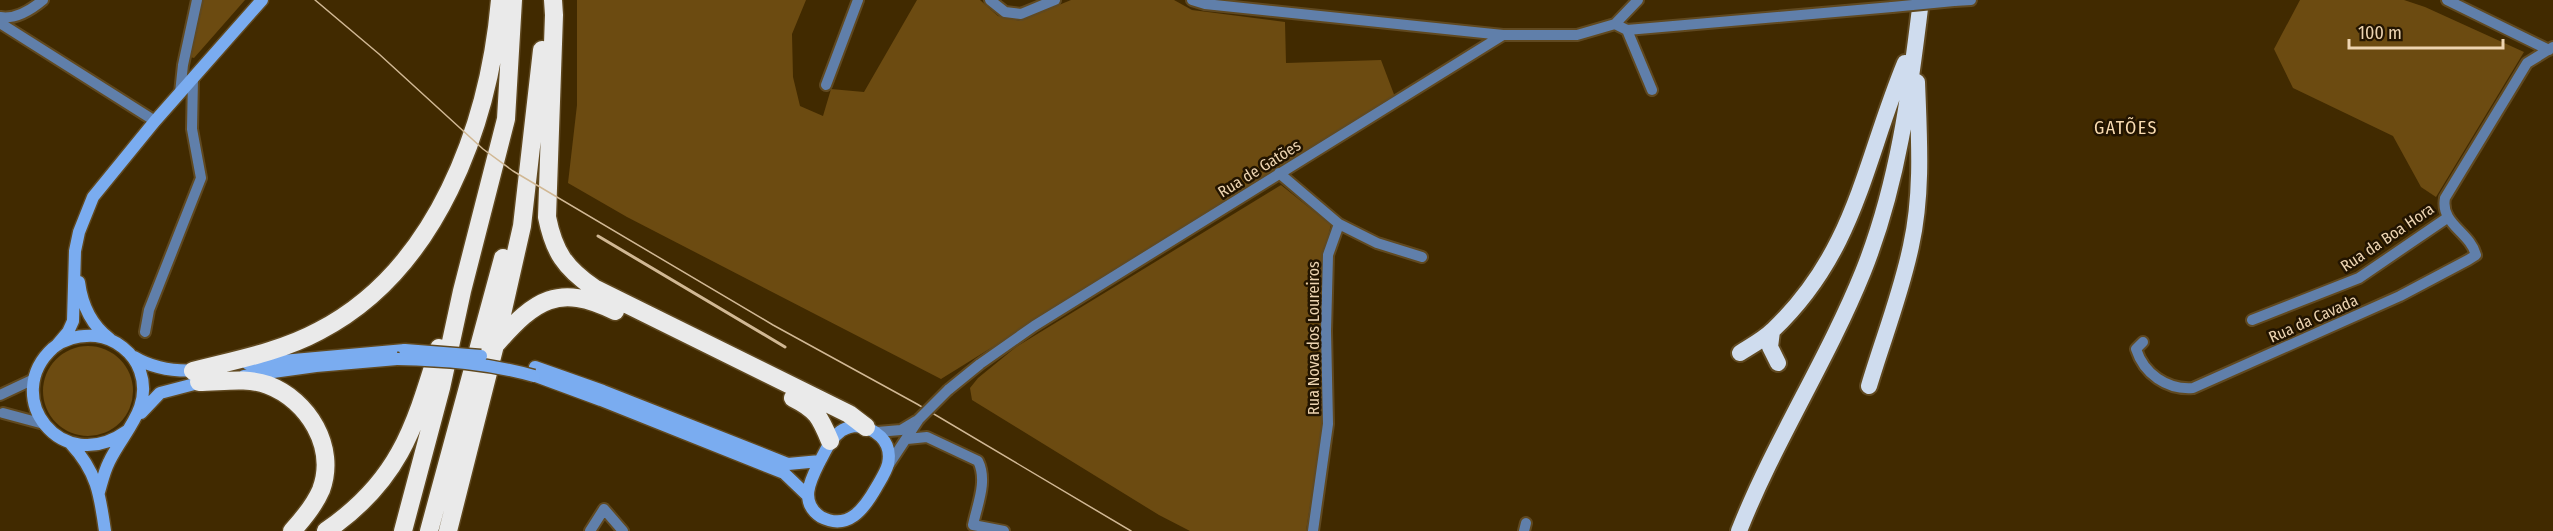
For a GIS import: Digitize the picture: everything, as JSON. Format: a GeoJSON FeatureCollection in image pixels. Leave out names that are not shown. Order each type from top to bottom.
{"type":"FeatureCollection","features":[{"type":"Feature","properties":{"kind":"highway"},"geometry":{"type":"LineString","coordinates":[[196,376],[268,352],[320,331],[372,295],[418,244],[453,185],[477,123],[496,47],[500,0]]}},
{"type":"Feature","properties":{"kind":"highway"},"geometry":{"type":"LineString","coordinates":[[404,531],[506,119],[513,0]]}},
{"type":"Feature","properties":{"kind":"highway"},"geometry":{"type":"LineString","coordinates":[[448,531],[495,345],[522,226],[536,116],[546,0]]}},
{"type":"Feature","properties":{"kind":"highway"},"geometry":{"type":"LineString","coordinates":[[553,0],[547,217],[553,243],[568,268],[594,288],[849,414],[872,430]]}},
{"type":"Feature","properties":{"kind":"highway"},"geometry":{"type":"LineString","coordinates":[[1741,531],[1761,485],[1866,274],[1887,213],[1897,162],[1921,0]]}},
{"type":"Feature","properties":{"kind":"highway"},"geometry":{"type":"LineString","coordinates":[[1740,353],[1772,331],[1819,278],[1843,236],[1904,66],[1916,40]]}},
{"type":"Feature","properties":{"kind":"highway"},"geometry":{"type":"LineString","coordinates":[[1869,386],[1904,279],[1912,243],[1920,161],[1916,40]]}},
{"type":"Feature","properties":{"kind":"highway"},"geometry":{"type":"LineString","coordinates":[[429,531],[512,226],[536,116]]}},
{"type":"Feature","properties":{"kind":"highway"},"geometry":{"type":"LineString","coordinates":[[326,531],[346,517],[380,484],[407,442],[441,342],[462,291]]}},
{"type":"Feature","properties":{"kind":"highway"},"geometry":{"type":"LineString","coordinates":[[495,345],[518,319],[540,304],[554,299],[567,298],[598,303],[808,406],[820,415],[831,441]]}},
{"type":"Feature","properties":{"kind":"highway"},"geometry":{"type":"LineString","coordinates":[[1772,331],[1770,347],[1778,363]]}},
{"type":"Feature","properties":{"kind":"highway"},"geometry":{"type":"LineString","coordinates":[[196,376],[266,384],[284,393],[307,414],[319,435],[324,452],[324,473],[321,488],[310,512],[292,531]]}},
{"type":"Feature","properties":{"kind":"main road"},"geometry":{"type":"LineString","coordinates":[[127,431],[101,445],[86,447],[71,444],[56,436],[44,424],[36,410],[33,395],[34,379],[47,354],[68,332],[73,321],[75,251],[79,231],[93,197],[155,121],[262,0]]}},
{"type":"Feature","properties":{"kind":"main road"},"geometry":{"type":"LineString","coordinates":[[75,251],[84,308],[105,335],[146,364],[196,376]]}},
{"type":"Feature","properties":{"kind":"main road"},"geometry":{"type":"LineString","coordinates":[[57,345],[71,338],[86,335],[116,342]]}},
{"type":"Feature","properties":{"kind":"main road"},"geometry":{"type":"LineString","coordinates":[[99,492],[104,472],[138,416],[160,393],[196,376],[318,356],[458,352],[504,359],[784,473],[807,495]]}},
{"type":"Feature","properties":{"kind":"main road"},"geometry":{"type":"LineString","coordinates":[[132,356],[140,369],[144,385],[143,401],[138,416]]}},
{"type":"Feature","properties":{"kind":"main road"},"geometry":{"type":"LineString","coordinates":[[534,372],[603,391],[788,464],[820,461]]}},
{"type":"Feature","properties":{"kind":"main road"},"geometry":{"type":"LineString","coordinates":[[854,426],[872,430],[885,442],[889,453],[888,466],[863,511],[851,525],[830,522],[819,516],[811,507],[807,495],[808,483],[831,441],[842,430],[854,426]]}},
{"type":"Feature","properties":{"kind":"main road"},"geometry":{"type":"LineString","coordinates":[[71,444],[87,462],[99,492],[105,531]]}},
{"type":"Feature","properties":{"kind":"main road"},"geometry":{"type":"LineString","coordinates":[[819,516],[825,531]]}},
{"type":"Feature","properties":{"kind":"street"},"geometry":{"type":"LineString","coordinates":[[0,17],[10,19],[32,9],[43,0]]}},
{"type":"Feature","properties":{"kind":"street"},"geometry":{"type":"LineString","coordinates":[[180,93],[183,65],[197,0]]}},
{"type":"Feature","properties":{"kind":"street"},"geometry":{"type":"LineString","coordinates":[[826,85],[858,0]]}},
{"type":"Feature","properties":{"kind":"street"},"geometry":{"type":"LineString","coordinates":[[990,0],[1005,12],[1021,14],[1054,0]]}},
{"type":"Feature","properties":{"kind":"street"},"geometry":{"type":"LineString","coordinates":[[1192,0],[1205,4],[1503,35],[1577,35],[1615,24],[1638,0]]}},
{"type":"Feature","properties":{"kind":"street"},"geometry":{"type":"LineString","coordinates":[[1615,24],[1627,30],[1875,4],[1892,7],[1971,0]]}},
{"type":"Feature","properties":{"kind":"street"},"geometry":{"type":"LineString","coordinates":[[2447,0],[2551,48]]}},
{"type":"Feature","properties":{"kind":"street"},"geometry":{"type":"LineString","coordinates":[[0,23],[155,121]]}},
{"type":"Feature","properties":{"kind":"street"},"geometry":{"type":"LineString","coordinates":[[1627,30],[1652,90]]}},
{"type":"Feature","properties":{"kind":"street","name":"Rua de Gatões"},"geometry":{"type":"LineString","coordinates":[[872,430],[902,430],[919,419],[948,390],[980,364],[1034,326],[1503,35]]}},
{"type":"Feature","properties":{"kind":"street","name":"Rua da Boa Hora"},"geometry":{"type":"LineString","coordinates":[[2253,320],[2359,278],[2447,218],[2443,208],[2445,198],[2527,63],[2551,48]]}},
{"type":"Feature","properties":{"kind":"street"},"geometry":{"type":"LineString","coordinates":[[145,332],[149,310],[201,178],[192,129],[194,78]]}},
{"type":"Feature","properties":{"kind":"street"},"geometry":{"type":"LineString","coordinates":[[1279,173],[1339,224],[1377,243],[1422,257]]}},
{"type":"Feature","properties":{"kind":"street","name":"Rua da Cavada"},"geometry":{"type":"LineString","coordinates":[[2143,342],[2136,349],[2140,363],[2158,379],[2179,389],[2193,388],[2400,296],[2476,255],[2474,246],[2447,218]]}},
{"type":"Feature","properties":{"kind":"street","name":"Rua Nova dos Loureiros"},"geometry":{"type":"LineString","coordinates":[[1313,531],[1328,424],[1326,331],[1328,255],[1339,224]]}},
{"type":"Feature","properties":{"kind":"street"},"geometry":{"type":"LineString","coordinates":[[0,395],[34,379]]}},
{"type":"Feature","properties":{"kind":"street"},"geometry":{"type":"LineString","coordinates":[[3,413],[44,424]]}},
{"type":"Feature","properties":{"kind":"street","name":"Rua de Gatões"},"geometry":{"type":"LineString","coordinates":[[888,466],[919,419]]}},
{"type":"Feature","properties":{"kind":"street"},"geometry":{"type":"LineString","coordinates":[[907,439],[927,437],[978,461],[982,470],[982,483],[972,528],[1004,531]]}},
{"type":"Feature","properties":{"kind":"street"},"geometry":{"type":"LineString","coordinates":[[590,531],[604,509],[623,531]]}},
{"type":"Feature","properties":{"kind":"shaded area"},"geometry":{"type":"Polygon","coordinates":[[[202,0],[245,0],[194,58],[190,57],[202,0]]]}},
{"type":"Feature","properties":{"kind":"shaded area"},"geometry":{"type":"Polygon","coordinates":[[[577,0],[806,0],[792,34],[793,77],[800,106],[823,116],[831,89],[864,92],[917,0],[980,0],[998,16],[1020,21],[1071,0],[1174,0],[1192,10],[1285,22],[1286,63],[1381,60],[1395,97],[941,379],[627,217],[568,183],[577,105],[577,0]]]}},
{"type":"Feature","properties":{"kind":"shaded area"},"geometry":{"type":"Polygon","coordinates":[[[2300,0],[2404,0],[2425,7],[2524,52],[2436,197],[2421,187],[2393,136],[2293,88],[2274,49],[2300,0]]]}},
{"type":"Feature","properties":{"kind":"shaded area"},"geometry":{"type":"Polygon","coordinates":[[[1281,185],[1331,225],[1323,255],[1324,290],[1320,336],[1323,341],[1323,425],[1306,531],[1190,531],[1159,515],[972,400],[970,388],[978,378],[1016,347],[1281,185]]]}},
{"type":"Feature","properties":{"kind":"shaded area"},"geometry":{"type":"Polygon","coordinates":[[[88,346],[105,349],[120,359],[130,374],[133,391],[130,408],[120,423],[105,433],[88,436],[71,433],[56,423],[46,408],[43,391],[46,374],[56,359],[71,349],[88,346]]]}},
{"type":"Feature","properties":{"kind":"tram line"},"geometry":{"type":"LineString","coordinates":[[315,0],[379,54],[483,149],[513,171],[773,325],[917,404],[1131,531]]}},
{"type":"Feature","properties":{"kind":"railway"},"geometry":{"type":"LineString","coordinates":[[598,236],[785,347]]}},
{"type":"Feature","properties":{"kind":"district","name":"GATÕES"},"geometry":{"type":"Point","coordinates":[2126,128]}}]}
